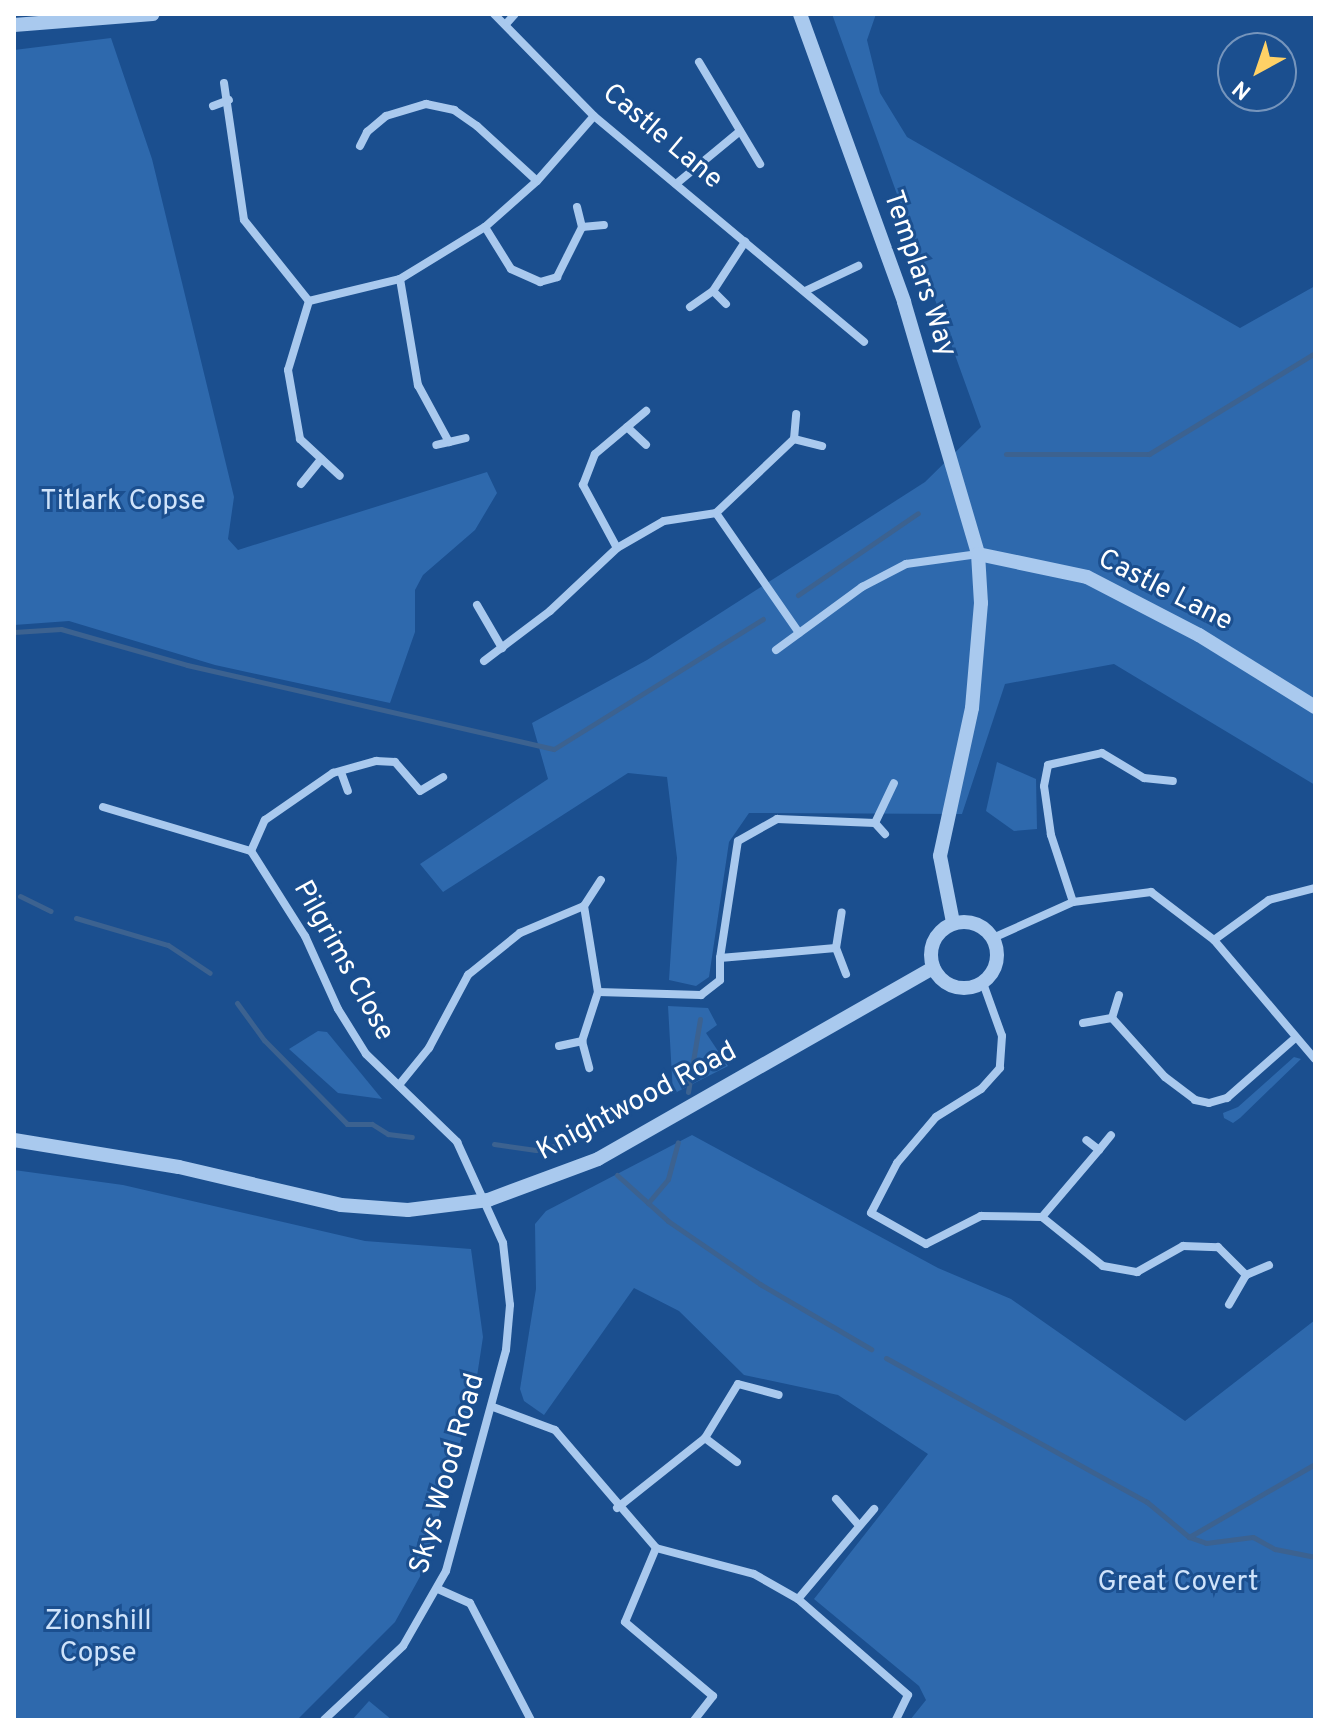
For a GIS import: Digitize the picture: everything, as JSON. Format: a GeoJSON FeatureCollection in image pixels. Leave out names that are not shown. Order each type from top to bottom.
{"type":"FeatureCollection","features":[{"type":"Feature","properties":{"kind":"street"},"geometry":{"type":"LineString","coordinates":[[14,25],[153,14]]}},
{"type":"Feature","properties":{"kind":"street","name":"Castle Lane"},"geometry":{"type":"LineString","coordinates":[[494,14],[594,116],[864,342]]}},
{"type":"Feature","properties":{"kind":"street"},"geometry":{"type":"LineString","coordinates":[[506,24],[515,14]]}},
{"type":"Feature","properties":{"kind":"street","name":"Templars Way"},"geometry":{"type":"LineString","coordinates":[[800,14],[904,302],[978,554]]}},
{"type":"Feature","properties":{"kind":"street"},"geometry":{"type":"LineString","coordinates":[[699,62],[760,164]]}},
{"type":"Feature","properties":{"kind":"street"},"geometry":{"type":"LineString","coordinates":[[224,83],[229,100],[244,220],[309,301]]}},
{"type":"Feature","properties":{"kind":"street"},"geometry":{"type":"LineString","coordinates":[[213,106],[229,100]]}},
{"type":"Feature","properties":{"kind":"street"},"geometry":{"type":"LineString","coordinates":[[360,146],[367,132],[386,116],[426,104],[454,110],[537,181]]}},
{"type":"Feature","properties":{"kind":"street"},"geometry":{"type":"LineString","coordinates":[[309,301],[400,279],[485,227],[537,181],[594,116]]}},
{"type":"Feature","properties":{"kind":"street"},"geometry":{"type":"LineString","coordinates":[[365,121],[367,132]]}},
{"type":"Feature","properties":{"kind":"street"},"geometry":{"type":"LineString","coordinates":[[676,184],[740,131]]}},
{"type":"Feature","properties":{"kind":"street"},"geometry":{"type":"LineString","coordinates":[[485,227],[511,269],[540,282],[557,277],[582,227],[577,207]]}},
{"type":"Feature","properties":{"kind":"street"},"geometry":{"type":"LineString","coordinates":[[582,227],[604,225]]}},
{"type":"Feature","properties":{"kind":"street"},"geometry":{"type":"LineString","coordinates":[[690,307],[713,291],[745,242]]}},
{"type":"Feature","properties":{"kind":"street"},"geometry":{"type":"LineString","coordinates":[[805,291],[858,266]]}},
{"type":"Feature","properties":{"kind":"street"},"geometry":{"type":"LineString","coordinates":[[400,279],[418,385],[449,442]]}},
{"type":"Feature","properties":{"kind":"street"},"geometry":{"type":"LineString","coordinates":[[713,291],[726,304]]}},
{"type":"Feature","properties":{"kind":"street"},"geometry":{"type":"LineString","coordinates":[[309,301],[288,370],[300,439],[340,476]]}},
{"type":"Feature","properties":{"kind":"street"},"geometry":{"type":"LineString","coordinates":[[617,548],[583,485],[595,454],[646,411]]}},
{"type":"Feature","properties":{"kind":"street"},"geometry":{"type":"LineString","coordinates":[[484,661],[617,548],[664,521],[716,513],[794,439],[796,414]]}},
{"type":"Feature","properties":{"kind":"street"},"geometry":{"type":"LineString","coordinates":[[627,427],[646,445]]}},
{"type":"Feature","properties":{"kind":"street"},"geometry":{"type":"LineString","coordinates":[[436,445],[466,438]]}},
{"type":"Feature","properties":{"kind":"street"},"geometry":{"type":"LineString","coordinates":[[794,439],[822,446]]}},
{"type":"Feature","properties":{"kind":"street"},"geometry":{"type":"LineString","coordinates":[[301,484],[321,459]]}},
{"type":"Feature","properties":{"kind":"street"},"geometry":{"type":"LineString","coordinates":[[716,513],[799,633]]}},
{"type":"Feature","properties":{"kind":"street"},"geometry":{"type":"LineString","coordinates":[[776,650],[862,587],[906,564],[934,556],[978,554],[981,603],[972,708],[940,856],[953,922]]}},
{"type":"Feature","properties":{"kind":"street","name":"Castle Lane"},"geometry":{"type":"LineString","coordinates":[[978,554],[1087,577],[1199,635],[1315,707]]}},
{"type":"Feature","properties":{"kind":"street"},"geometry":{"type":"LineString","coordinates":[[477,605],[502,648]]}},
{"type":"Feature","properties":{"kind":"street"},"geometry":{"type":"LineString","coordinates":[[1073,902],[1051,835],[1044,786],[1048,765],[1102,753],[1144,778],[1173,781]]}},
{"type":"Feature","properties":{"kind":"street"},"geometry":{"type":"LineString","coordinates":[[103,807],[251,851],[265,820],[341,772],[395,762],[420,791],[443,777]]}},
{"type":"Feature","properties":{"kind":"street"},"geometry":{"type":"LineString","coordinates":[[341,772],[348,791]]}},
{"type":"Feature","properties":{"kind":"street"},"geometry":{"type":"LineString","coordinates":[[875,823],[894,783]]}},
{"type":"Feature","properties":{"kind":"street"},"geometry":{"type":"LineString","coordinates":[[598,992],[701,995],[720,980],[720,958],[738,841],[777,819],[875,823],[885,834]]}},
{"type":"Feature","properties":{"kind":"street","name":"Pilgrims Close"},"geometry":{"type":"LineString","coordinates":[[251,851],[288,907],[366,1054],[450,1131],[488,1200]]}},
{"type":"Feature","properties":{"kind":"street"},"geometry":{"type":"LineString","coordinates":[[399,1085],[429,1048],[468,975],[520,933],[584,906],[601,880]]}},
{"type":"Feature","properties":{"kind":"street"},"geometry":{"type":"LineString","coordinates":[[1214,940],[1269,900],[1315,888]]}},
{"type":"Feature","properties":{"kind":"street"},"geometry":{"type":"LineString","coordinates":[[993,938],[1073,902],[1151,892],[1214,940],[1294,1039],[1315,1059]]}},
{"type":"Feature","properties":{"kind":"street"},"geometry":{"type":"LineString","coordinates":[[584,906],[598,992],[582,1041],[589,1068]]}},
{"type":"Feature","properties":{"kind":"street"},"geometry":{"type":"LineString","coordinates":[[842,912],[836,948],[846,974]]}},
{"type":"Feature","properties":{"kind":"street"},"geometry":{"type":"LineString","coordinates":[[953,922],[978,925],[993,938],[998,961],[983,983],[961,988],[945,982],[933,968],[934,943],[953,922]]}},
{"type":"Feature","properties":{"kind":"street"},"geometry":{"type":"LineString","coordinates":[[720,958],[836,948]]}},
{"type":"Feature","properties":{"kind":"street","name":"Knightwood Road"},"geometry":{"type":"LineString","coordinates":[[14,1140],[151,1161],[341,1205],[408,1210],[488,1200],[598,1159],[933,968]]}},
{"type":"Feature","properties":{"kind":"street"},"geometry":{"type":"LineString","coordinates":[[983,983],[1002,1036],[1000,1068],[981,1089],[936,1117],[897,1163],[871,1213],[926,1244],[981,1216],[1042,1217],[1103,1266],[1137,1272],[1183,1246],[1218,1247],[1246,1275]]}},
{"type":"Feature","properties":{"kind":"street"},"geometry":{"type":"LineString","coordinates":[[1112,1018],[1119,995]]}},
{"type":"Feature","properties":{"kind":"street"},"geometry":{"type":"LineString","coordinates":[[1112,1018],[1165,1077],[1195,1100],[1209,1103],[1227,1098],[1294,1039]]}},
{"type":"Feature","properties":{"kind":"street"},"geometry":{"type":"LineString","coordinates":[[1083,1023],[1112,1018]]}},
{"type":"Feature","properties":{"kind":"street"},"geometry":{"type":"LineString","coordinates":[[559,1046],[582,1041]]}},
{"type":"Feature","properties":{"kind":"street"},"geometry":{"type":"LineString","coordinates":[[1042,1217],[1111,1135]]}},
{"type":"Feature","properties":{"kind":"street"},"geometry":{"type":"LineString","coordinates":[[1086,1140],[1099,1150]]}},
{"type":"Feature","properties":{"kind":"street","name":"Skys Wood Road"},"geometry":{"type":"LineString","coordinates":[[324,1720],[403,1646],[438,1589],[493,1407],[510,1305],[506,1255],[488,1200]]}},
{"type":"Feature","properties":{"kind":"street"},"geometry":{"type":"LineString","coordinates":[[1229,1304],[1246,1275],[1269,1265]]}},
{"type":"Feature","properties":{"kind":"street"},"geometry":{"type":"LineString","coordinates":[[617,1508],[705,1438],[738,1384],[779,1395]]}},
{"type":"Feature","properties":{"kind":"street"},"geometry":{"type":"LineString","coordinates":[[493,1407],[555,1430],[617,1508],[656,1548],[754,1574],[798,1599],[908,1695],[896,1720]]}},
{"type":"Feature","properties":{"kind":"street"},"geometry":{"type":"LineString","coordinates":[[705,1438],[737,1462]]}},
{"type":"Feature","properties":{"kind":"street"},"geometry":{"type":"LineString","coordinates":[[836,1499],[857,1523]]}},
{"type":"Feature","properties":{"kind":"street"},"geometry":{"type":"LineString","coordinates":[[798,1599],[857,1523],[874,1509]]}},
{"type":"Feature","properties":{"kind":"street"},"geometry":{"type":"LineString","coordinates":[[656,1548],[625,1622],[713,1696],[694,1720]]}},
{"type":"Feature","properties":{"kind":"street"},"geometry":{"type":"LineString","coordinates":[[438,1589],[470,1603],[531,1720]]}},
{"type":"Feature","properties":{"kind":"green space"},"geometry":{"type":"Polygon","coordinates":[[[832,14],[876,14],[867,40],[880,93],[907,137],[1240,328],[1315,286],[1315,785],[1114,664],[1005,684],[962,814],[749,813],[729,842],[709,977],[696,986],[669,980],[677,858],[667,777],[628,773],[443,892],[420,864],[548,779],[532,723],[647,660],[925,482],[981,427],[832,14]]]}},
{"type":"Feature","properties":{"kind":"green space","name":"Titlark Copse"},"geometry":{"type":"Polygon","coordinates":[[[111,38],[152,159],[234,497],[228,539],[238,550],[487,472],[497,493],[475,530],[423,575],[415,590],[415,632],[390,703],[215,665],[69,621],[14,625],[14,50],[111,38]]]}},
{"type":"Feature","properties":{"kind":"green space"},"geometry":{"type":"Polygon","coordinates":[[[997,762],[1036,779],[1037,829],[1014,831],[986,811],[997,762]]]}},
{"type":"Feature","properties":{"kind":"green space"},"geometry":{"type":"Polygon","coordinates":[[[668,1006],[708,1008],[717,1025],[706,1033],[728,1066],[673,1094],[668,1006]]]}},
{"type":"Feature","properties":{"kind":"green space"},"geometry":{"type":"Polygon","coordinates":[[[318,1031],[327,1032],[382,1099],[338,1093],[289,1049],[318,1031]]]}},
{"type":"Feature","properties":{"kind":"green space"},"geometry":{"type":"Polygon","coordinates":[[[1294,1057],[1301,1059],[1240,1118],[1233,1123],[1224,1118],[1223,1113],[1238,1107],[1294,1057]]]}},
{"type":"Feature","properties":{"kind":"green space","name":"Great Covert"},"geometry":{"type":"Polygon","coordinates":[[[692,1135],[938,1268],[1011,1299],[1185,1421],[1315,1320],[1315,1720],[910,1720],[926,1700],[919,1686],[814,1599],[928,1454],[838,1395],[744,1375],[679,1311],[634,1288],[544,1415],[524,1401],[520,1389],[536,1289],[535,1224],[546,1211],[692,1135]]]}},
{"type":"Feature","properties":{"kind":"green space","name":"Zionshill Copse"},"geometry":{"type":"Polygon","coordinates":[[[14,1170],[123,1185],[365,1241],[471,1249],[483,1337],[474,1396],[422,1573],[395,1622],[297,1720],[14,1720],[14,1170]]]}},
{"type":"Feature","properties":{"kind":"green space"},"geometry":{"type":"Polygon","coordinates":[[[369,1701],[392,1720],[352,1720],[369,1701]]]}},
{"type":"Feature","properties":{"kind":"waterway"},"geometry":{"type":"LineString","coordinates":[[1006,454],[1149,454],[1315,353]]}},
{"type":"Feature","properties":{"kind":"waterway"},"geometry":{"type":"LineString","coordinates":[[798,595],[918,513]]}},
{"type":"Feature","properties":{"kind":"waterway"},"geometry":{"type":"LineString","coordinates":[[14,632],[61,629],[187,665],[554,749],[763,619]]}},
{"type":"Feature","properties":{"kind":"waterway"},"geometry":{"type":"LineString","coordinates":[[20,896],[51,911]]}},
{"type":"Feature","properties":{"kind":"waterway"},"geometry":{"type":"LineString","coordinates":[[76,918],[168,945],[210,973]]}},
{"type":"Feature","properties":{"kind":"waterway"},"geometry":{"type":"LineString","coordinates":[[237,1003],[264,1040],[347,1124],[372,1124],[388,1134],[412,1137]]}},
{"type":"Feature","properties":{"kind":"waterway"},"geometry":{"type":"LineString","coordinates":[[688,1092],[700,1019]]}},
{"type":"Feature","properties":{"kind":"waterway"},"geometry":{"type":"LineString","coordinates":[[494,1144],[536,1150],[577,1141]]}},
{"type":"Feature","properties":{"kind":"waterway"},"geometry":{"type":"LineString","coordinates":[[648,1203],[668,1179],[678,1142]]}},
{"type":"Feature","properties":{"kind":"waterway"},"geometry":{"type":"LineString","coordinates":[[617,1175],[668,1221],[760,1284],[871,1349]]}},
{"type":"Feature","properties":{"kind":"waterway"},"geometry":{"type":"LineString","coordinates":[[886,1358],[1147,1502],[1189,1537],[1206,1543],[1253,1537],[1275,1549],[1315,1557]]}},
{"type":"Feature","properties":{"kind":"waterway"},"geometry":{"type":"LineString","coordinates":[[1189,1537],[1315,1464]]}}]}
